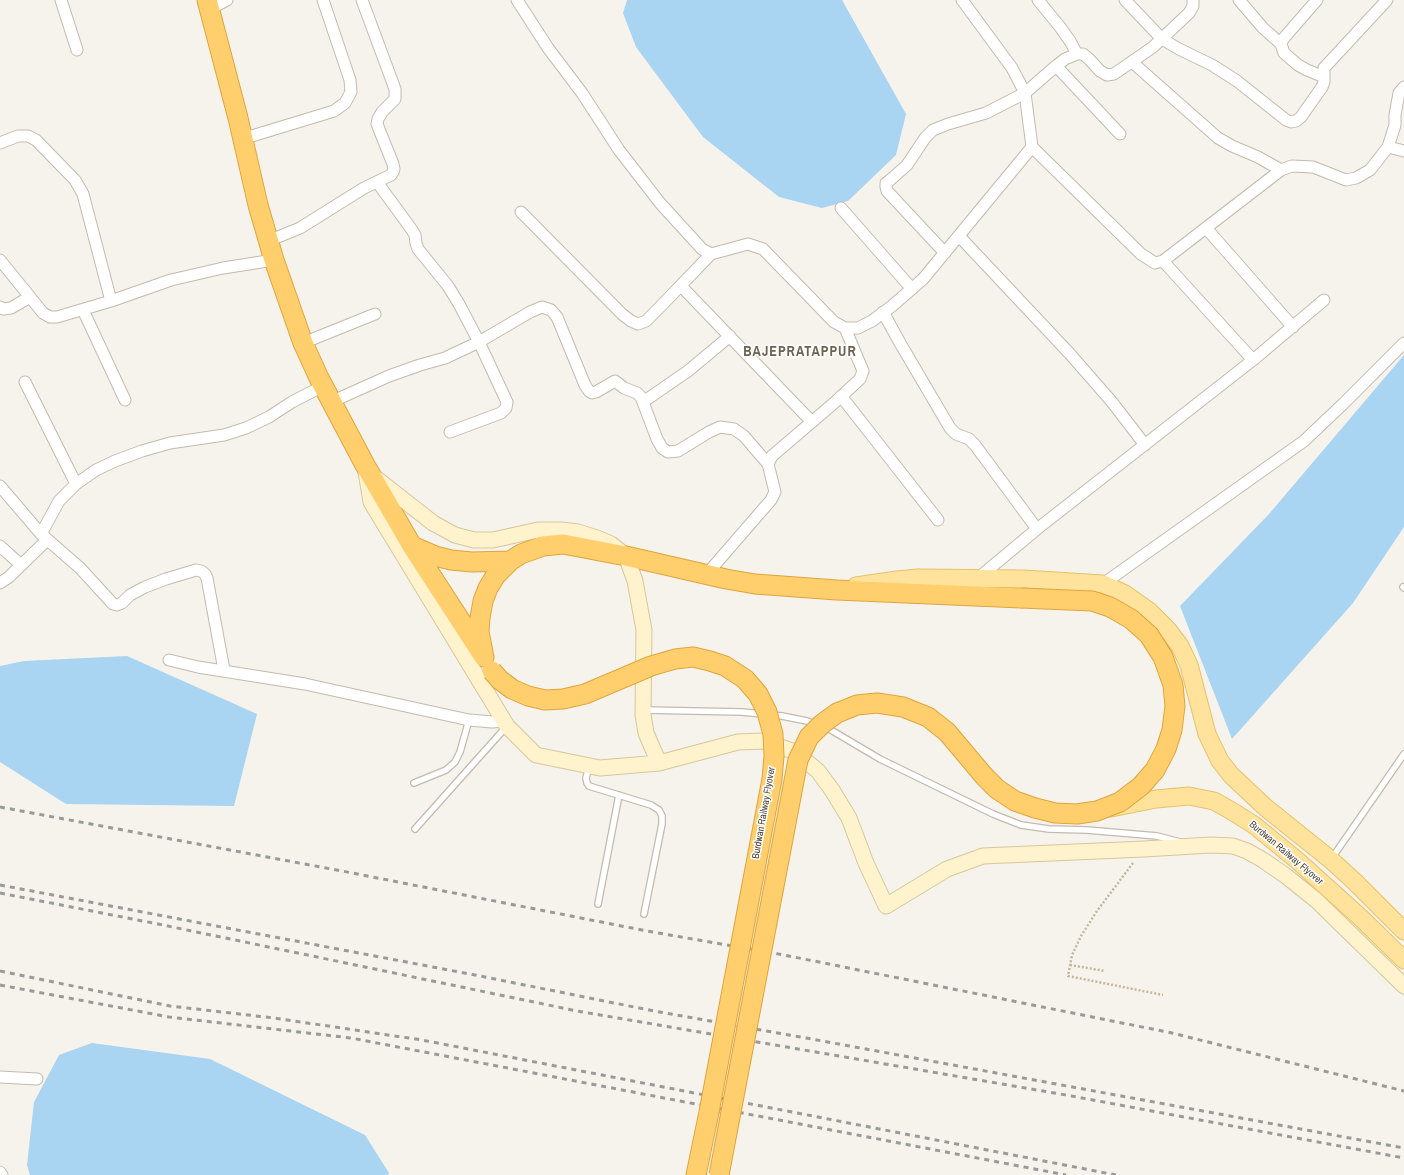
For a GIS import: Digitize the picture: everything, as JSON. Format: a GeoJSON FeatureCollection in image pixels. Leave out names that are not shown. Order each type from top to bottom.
{"type":"FeatureCollection","features":[{"type":"Feature","properties":{"kind":"highway","name":"Burdwan Railway Flyover"},"geometry":{"type":"LineString","coordinates":[[208,4],[258,206],[274,260],[303,343],[327,394],[412,546],[488,664],[500,680],[512,689],[528,696],[545,700],[563,699],[584,694],[651,666],[674,659],[693,657],[725,666],[745,679],[758,694],[767,712],[773,734],[774,756],[772,779],[696,1175]]}},
{"type":"Feature","properties":{"kind":"highway","name":"Burdwan Railway Flyover"},"geometry":{"type":"LineString","coordinates":[[510,560],[532,549],[543,546],[563,544],[755,584],[837,590],[1092,601],[1110,607],[1131,619],[1149,635],[1163,658],[1173,685],[1175,706],[1172,730],[1166,749],[1155,770],[1141,786],[1120,802],[1097,811],[1078,814],[1055,813],[1015,801],[997,789],[984,776],[947,732],[928,717],[903,707],[877,703],[857,705],[837,713],[822,724],[810,738],[798,760],[719,1175]]}},
{"type":"Feature","properties":{"kind":"highway"},"geometry":{"type":"LineString","coordinates":[[412,546],[435,556],[451,560],[472,562],[510,560]]}},
{"type":"Feature","properties":{"kind":"highway"},"geometry":{"type":"LineString","coordinates":[[488,664],[479,632],[483,601],[488,588],[510,560]]}},
{"type":"Feature","properties":{"kind":"main road"},"geometry":{"type":"LineString","coordinates":[[837,590],[918,578],[1024,579],[1103,584],[1125,594],[1149,611],[1168,630],[1180,646],[1189,665],[1207,734],[1220,761],[1231,775],[1265,807],[1331,860],[1404,931]]}},
{"type":"Feature","properties":{"kind":"main road","name":"Burdwan Railway Flyover"},"geometry":{"type":"LineString","coordinates":[[1097,811],[1156,799],[1189,796],[1214,801],[1254,825],[1298,861],[1360,917],[1404,960]]}},
{"type":"Feature","properties":{"kind":"street"},"geometry":{"type":"LineString","coordinates":[[61,0],[77,50]]}},
{"type":"Feature","properties":{"kind":"street"},"geometry":{"type":"LineString","coordinates":[[208,4],[227,0]]}},
{"type":"Feature","properties":{"kind":"street"},"geometry":{"type":"LineString","coordinates":[[242,139],[334,111],[345,104],[351,92],[350,80],[323,0]]}},
{"type":"Feature","properties":{"kind":"street"},"geometry":{"type":"LineString","coordinates":[[268,241],[300,228],[364,188],[391,175],[394,169],[377,124],[382,112],[395,99],[395,89],[362,0]]}},
{"type":"Feature","properties":{"kind":"street"},"geometry":{"type":"LineString","coordinates":[[517,0],[548,48],[582,93],[620,150],[660,203],[702,249],[711,254]]}},
{"type":"Feature","properties":{"kind":"street"},"geometry":{"type":"LineString","coordinates":[[962,0],[1012,68],[1025,93],[1032,147],[1141,254],[1155,263],[1163,261],[1281,170],[1292,166],[1313,167],[1346,180],[1356,178],[1370,170],[1388,147],[1395,125],[1395,115],[1400,93],[1404,87]]}},
{"type":"Feature","properties":{"kind":"street"},"geometry":{"type":"LineString","coordinates":[[1038,0],[1060,27],[1077,54]]}},
{"type":"Feature","properties":{"kind":"street"},"geometry":{"type":"LineString","coordinates":[[1125,0],[1162,39],[1212,65],[1237,81],[1286,120],[1291,122],[1296,122],[1301,117],[1322,87],[1324,82],[1324,68],[1387,0]]}},
{"type":"Feature","properties":{"kind":"street"},"geometry":{"type":"LineString","coordinates":[[945,253],[887,191],[886,183],[907,165],[925,138],[933,130],[986,113],[1025,93],[1065,59],[1077,54],[1083,54],[1100,71],[1107,75],[1114,74],[1162,39],[1189,13],[1193,6],[1192,0]]}},
{"type":"Feature","properties":{"kind":"street"},"geometry":{"type":"LineString","coordinates":[[1239,0],[1263,28],[1281,44],[1284,53],[1298,65],[1324,77]]}},
{"type":"Feature","properties":{"kind":"street"},"geometry":{"type":"LineString","coordinates":[[1281,44],[1283,39],[1317,0]]}},
{"type":"Feature","properties":{"kind":"street"},"geometry":{"type":"LineString","coordinates":[[1132,62],[1218,138],[1281,170]]}},
{"type":"Feature","properties":{"kind":"street"},"geometry":{"type":"LineString","coordinates":[[1056,66],[1120,134]]}},
{"type":"Feature","properties":{"kind":"street"},"geometry":{"type":"LineString","coordinates":[[0,143],[18,136],[28,136],[36,140],[75,180],[83,194],[111,301]]}},
{"type":"Feature","properties":{"kind":"street"},"geometry":{"type":"LineString","coordinates":[[521,212],[631,321],[638,324],[646,321],[711,254],[748,244],[763,249],[834,322],[845,328],[858,328],[872,321],[924,279],[1032,147]]}},
{"type":"Feature","properties":{"kind":"street"},"geometry":{"type":"LineString","coordinates":[[1388,147],[1404,151]]}},
{"type":"Feature","properties":{"kind":"street"},"geometry":{"type":"LineString","coordinates":[[376,182],[412,230],[415,235],[418,249],[448,286],[459,304],[479,342],[507,402],[506,408],[501,413],[450,432]]}},
{"type":"Feature","properties":{"kind":"street"},"geometry":{"type":"LineString","coordinates":[[842,208],[912,289]]}},
{"type":"Feature","properties":{"kind":"street"},"geometry":{"type":"LineString","coordinates":[[1206,228],[1293,327]]}},
{"type":"Feature","properties":{"kind":"street"},"geometry":{"type":"LineString","coordinates":[[959,236],[1070,354],[1112,402],[1145,445]]}},
{"type":"Feature","properties":{"kind":"street"},"geometry":{"type":"LineString","coordinates":[[0,260],[44,313],[50,317],[57,317],[111,301],[171,280],[223,268],[274,260]]}},
{"type":"Feature","properties":{"kind":"street"},"geometry":{"type":"LineString","coordinates":[[1163,261],[1254,360]]}},
{"type":"Feature","properties":{"kind":"street"},"geometry":{"type":"LineString","coordinates":[[681,286],[812,422]]}},
{"type":"Feature","properties":{"kind":"street"},"geometry":{"type":"LineString","coordinates":[[0,307],[4,309],[11,308],[30,297]]}},
{"type":"Feature","properties":{"kind":"street"},"geometry":{"type":"LineString","coordinates":[[977,579],[1037,529],[1254,360],[1324,300]]}},
{"type":"Feature","properties":{"kind":"street"},"geometry":{"type":"LineString","coordinates":[[0,583],[21,565],[44,537],[59,501],[76,484],[96,470],[142,451],[170,443],[224,435],[246,428],[269,417],[292,402],[327,394],[445,358],[479,342],[530,312],[542,307],[551,310],[557,317],[585,386],[592,393],[616,381],[624,388],[637,393],[642,397],[657,439],[662,448],[668,452],[678,451],[720,427],[734,429],[744,436],[768,464],[775,492],[771,500],[706,575]]}},
{"type":"Feature","properties":{"kind":"street"},"geometry":{"type":"LineString","coordinates":[[83,310],[124,400]]}},
{"type":"Feature","properties":{"kind":"street"},"geometry":{"type":"LineString","coordinates":[[883,312],[950,428],[956,434],[969,438],[1037,529]]}},
{"type":"Feature","properties":{"kind":"street"},"geometry":{"type":"LineString","coordinates":[[303,343],[375,314]]}},
{"type":"Feature","properties":{"kind":"street"},"geometry":{"type":"LineString","coordinates":[[768,464],[772,456],[860,379],[863,371],[845,328]]}},
{"type":"Feature","properties":{"kind":"street"},"geometry":{"type":"LineString","coordinates":[[643,402],[688,371],[730,336]]}},
{"type":"Feature","properties":{"kind":"street"},"geometry":{"type":"LineString","coordinates":[[1103,584],[1304,441],[1404,343]]}},
{"type":"Feature","properties":{"kind":"street"},"geometry":{"type":"LineString","coordinates":[[25,382],[76,484]]}},
{"type":"Feature","properties":{"kind":"street"},"geometry":{"type":"LineString","coordinates":[[841,396],[938,520]]}},
{"type":"Feature","properties":{"kind":"street"},"geometry":{"type":"LineString","coordinates":[[368,469],[433,523],[454,535],[474,540],[493,540],[538,530],[578,532],[611,544],[626,556],[635,581],[644,630],[643,710],[646,734],[659,763]]}},
{"type":"Feature","properties":{"kind":"street"},"geometry":{"type":"LineString","coordinates":[[368,469],[371,502],[505,724],[536,755],[600,768],[659,763],[738,742],[764,741],[795,752],[818,772],[832,790],[850,818],[877,890],[886,906],[947,869],[983,856],[1211,845],[1233,846],[1247,851],[1264,860],[1316,900],[1404,986]]}},
{"type":"Feature","properties":{"kind":"street"},"geometry":{"type":"LineString","coordinates":[[0,486],[44,537],[80,568],[108,600],[117,605],[145,587],[196,570],[201,571],[207,578],[224,670]]}},
{"type":"Feature","properties":{"kind":"street"},"geometry":{"type":"LineString","coordinates":[[0,546],[21,565]]}},
{"type":"Feature","properties":{"kind":"street"},"geometry":{"type":"LineString","coordinates":[[169,660],[198,667],[224,670],[312,686],[469,720],[505,724]]}},
{"type":"Feature","properties":{"kind":"street"},"geometry":{"type":"LineString","coordinates":[[0,1077],[37,1079]]}},
{"type":"Feature","properties":{"kind":"lane"},"geometry":{"type":"LineString","coordinates":[[643,710],[742,712],[807,720],[831,730],[880,759],[993,814],[1021,825],[1049,829],[1087,830],[1157,836],[1173,839],[1190,846]]}},
{"type":"Feature","properties":{"kind":"lane"},"geometry":{"type":"LineString","coordinates":[[414,783],[446,770],[455,762],[460,752],[469,720]]}},
{"type":"Feature","properties":{"kind":"lane"},"geometry":{"type":"LineString","coordinates":[[415,829],[505,724]]}},
{"type":"Feature","properties":{"kind":"lane"},"geometry":{"type":"LineString","coordinates":[[1331,860],[1404,754]]}},
{"type":"Feature","properties":{"kind":"lane"},"geometry":{"type":"LineString","coordinates":[[589,766],[586,778],[589,786],[652,805],[659,810],[662,816],[662,824],[644,914]]}},
{"type":"Feature","properties":{"kind":"lane"},"geometry":{"type":"LineString","coordinates":[[598,904],[619,795]]}},
{"type":"Feature","properties":{"kind":"path"},"geometry":{"type":"LineString","coordinates":[[1144,849],[1081,936],[1072,955],[1068,976],[1163,995]]}},
{"type":"Feature","properties":{"kind":"path"},"geometry":{"type":"LineString","coordinates":[[1070,965],[1105,971]]}},
{"type":"Feature","properties":{"kind":"water"},"geometry":{"type":"Polygon","coordinates":[[[627,0],[842,0],[906,114],[896,155],[848,201],[822,208],[779,197],[703,137],[636,47],[623,13],[627,0]]]}},
{"type":"Feature","properties":{"kind":"water"},"geometry":{"type":"Polygon","coordinates":[[[1404,355],[1404,527],[1353,603],[1232,739],[1180,606],[1269,514],[1404,355]]]}},
{"type":"Feature","properties":{"kind":"water"},"geometry":{"type":"Polygon","coordinates":[[[127,656],[257,714],[234,806],[66,804],[0,762],[0,666],[24,661],[127,656]]]}},
{"type":"Feature","properties":{"kind":"water"},"geometry":{"type":"Polygon","coordinates":[[[92,1043],[210,1059],[365,1135],[389,1173],[388,1175],[30,1175],[27,1165],[34,1102],[59,1055],[92,1043]]]}},
{"type":"Feature","properties":{"kind":"railway"},"geometry":{"type":"LineString","coordinates":[[0,807],[342,871],[647,931],[784,955],[1172,1033],[1404,1091]]}},
{"type":"Feature","properties":{"kind":"railway"},"geometry":{"type":"LineString","coordinates":[[0,885],[475,975],[654,1011],[1404,1148]]}},
{"type":"Feature","properties":{"kind":"railway"},"geometry":{"type":"LineString","coordinates":[[0,893],[158,924],[577,1011],[1066,1095],[1404,1158]]}},
{"type":"Feature","properties":{"kind":"railway"},"geometry":{"type":"LineString","coordinates":[[0,971],[170,1006],[274,1018],[422,1040],[1116,1175]]}},
{"type":"Feature","properties":{"kind":"railway"},"geometry":{"type":"LineString","coordinates":[[0,985],[169,1017],[351,1038],[1066,1175]]}},
{"type":"Feature","properties":{"kind":"district","name":"BAJEPRATAPPUR"},"geometry":{"type":"Point","coordinates":[800,352]}}]}
